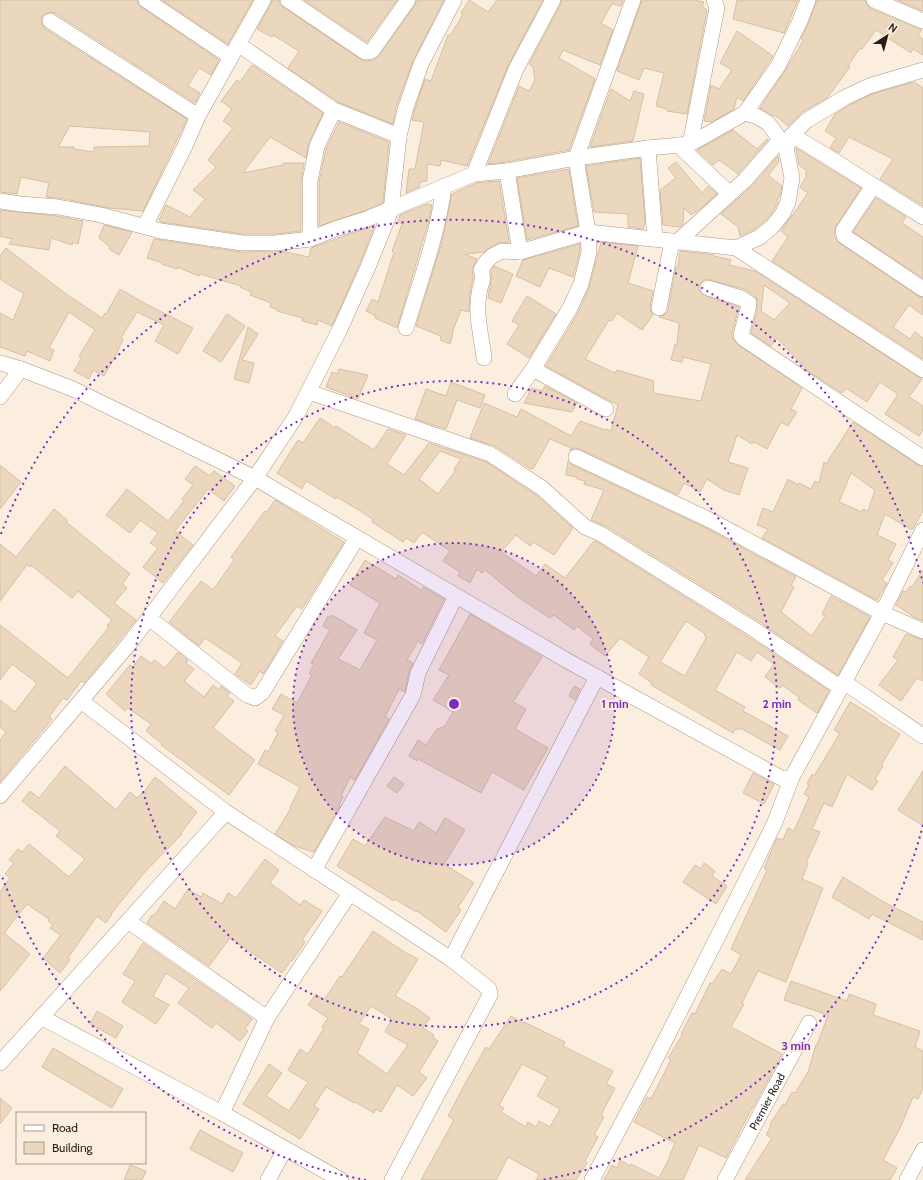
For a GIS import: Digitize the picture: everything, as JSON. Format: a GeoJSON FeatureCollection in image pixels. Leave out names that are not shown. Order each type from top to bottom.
{"type":"FeatureCollection","features":[{"type":"Feature","properties":{"kind":"street"},"geometry":{"type":"LineString","coordinates":[[146,0],[234,50],[334,110],[399,136]]}},
{"type":"Feature","properties":{"kind":"street"},"geometry":{"type":"LineString","coordinates":[[145,226],[185,146],[198,116],[263,0]]}},
{"type":"Feature","properties":{"kind":"street"},"geometry":{"type":"LineString","coordinates":[[288,0],[364,52],[372,51],[408,0]]}},
{"type":"Feature","properties":{"kind":"street"},"geometry":{"type":"LineString","coordinates":[[0,796],[129,644],[255,478],[296,416],[340,329],[368,267],[391,210],[399,136],[405,110],[421,64],[454,0]]}},
{"type":"Feature","properties":{"kind":"street"},"geometry":{"type":"LineString","coordinates":[[474,174],[516,70],[553,0]]}},
{"type":"Feature","properties":{"kind":"street"},"geometry":{"type":"LineString","coordinates":[[515,394],[570,308],[581,284],[589,252],[588,232],[576,158],[633,0]]}},
{"type":"Feature","properties":{"kind":"street"},"geometry":{"type":"LineString","coordinates":[[684,145],[717,8],[714,0]]}},
{"type":"Feature","properties":{"kind":"street"},"geometry":{"type":"LineString","coordinates":[[0,201],[58,207],[101,215],[162,231],[242,243],[276,243],[310,239],[391,210],[474,174],[507,171],[576,158],[648,148],[684,145],[745,113],[778,66],[808,0]]}},
{"type":"Feature","properties":{"kind":"street"},"geometry":{"type":"LineString","coordinates":[[874,0],[923,21]]}},
{"type":"Feature","properties":{"kind":"street"},"geometry":{"type":"LineString","coordinates":[[50,22],[198,116]]}},
{"type":"Feature","properties":{"kind":"street"},"geometry":{"type":"LineString","coordinates":[[659,308],[675,241],[745,180],[806,120],[844,98],[869,86],[923,70]]}},
{"type":"Feature","properties":{"kind":"street"},"geometry":{"type":"LineString","coordinates":[[310,239],[310,181],[317,146],[334,110]]}},
{"type":"Feature","properties":{"kind":"street"},"geometry":{"type":"LineString","coordinates":[[745,113],[756,116],[768,123],[786,141],[834,160],[923,217]]}},
{"type":"Feature","properties":{"kind":"street"},"geometry":{"type":"LineString","coordinates":[[736,248],[760,237],[773,226],[783,213],[788,202],[792,178],[786,141]]}},
{"type":"Feature","properties":{"kind":"street"},"geometry":{"type":"LineString","coordinates":[[684,145],[730,193]]}},
{"type":"Feature","properties":{"kind":"street"},"geometry":{"type":"LineString","coordinates":[[648,148],[654,239]]}},
{"type":"Feature","properties":{"kind":"street"},"geometry":{"type":"LineString","coordinates":[[507,171],[520,252]]}},
{"type":"Feature","properties":{"kind":"street"},"geometry":{"type":"LineString","coordinates":[[406,328],[435,233],[442,205],[444,186]]}},
{"type":"Feature","properties":{"kind":"street"},"geometry":{"type":"LineString","coordinates":[[873,186],[843,231],[844,236],[923,289]]}},
{"type":"Feature","properties":{"kind":"street"},"geometry":{"type":"LineString","coordinates":[[484,358],[479,316],[479,295],[484,276],[481,270],[486,262],[492,256],[502,251],[520,252],[588,232],[736,248],[923,370]]}},
{"type":"Feature","properties":{"kind":"street"},"geometry":{"type":"LineString","coordinates":[[708,288],[742,298],[749,302],[741,335],[744,339],[923,458]]}},
{"type":"Feature","properties":{"kind":"street"},"geometry":{"type":"LineString","coordinates":[[0,363],[21,369],[73,389],[255,478],[566,660],[783,779],[792,777]]}},
{"type":"Feature","properties":{"kind":"street"},"geometry":{"type":"LineString","coordinates":[[533,368],[606,409]]}},
{"type":"Feature","properties":{"kind":"street"},"geometry":{"type":"LineString","coordinates":[[0,397],[21,369]]}},
{"type":"Feature","properties":{"kind":"street"},"geometry":{"type":"LineString","coordinates":[[312,385],[490,454],[542,488],[585,527],[601,534],[739,619],[923,736]]}},
{"type":"Feature","properties":{"kind":"street"},"geometry":{"type":"LineString","coordinates":[[576,457],[712,520],[882,613],[923,631]]}},
{"type":"Feature","properties":{"kind":"street"},"geometry":{"type":"LineString","coordinates":[[592,1180],[650,1071],[754,867],[775,822],[792,777],[882,613],[920,536]]}},
{"type":"Feature","properties":{"kind":"street"},"geometry":{"type":"LineString","coordinates":[[149,618],[248,695],[254,698],[262,693],[357,538]]}},
{"type":"Feature","properties":{"kind":"street"},"geometry":{"type":"LineString","coordinates":[[314,870],[413,695],[418,673],[456,596]]}},
{"type":"Feature","properties":{"kind":"street"},"geometry":{"type":"LineString","coordinates":[[450,959],[597,677]]}},
{"type":"Feature","properties":{"kind":"street"},"geometry":{"type":"LineString","coordinates":[[81,701],[226,812],[450,959],[485,985],[488,989],[490,995],[392,1180]]}},
{"type":"Feature","properties":{"kind":"street"},"geometry":{"type":"LineString","coordinates":[[0,1063],[226,812]]}},
{"type":"Feature","properties":{"kind":"street"},"geometry":{"type":"LineString","coordinates":[[222,1114],[267,1018],[350,893]]}},
{"type":"Feature","properties":{"kind":"street"},"geometry":{"type":"LineString","coordinates":[[128,921],[267,1018]]}},
{"type":"Feature","properties":{"kind":"street"},"geometry":{"type":"LineString","coordinates":[[41,1017],[342,1180]]}},
{"type":"Feature","properties":{"kind":"street","name":"Premier Road"},"geometry":{"type":"LineString","coordinates":[[725,1180],[809,1023]]}},
{"type":"Feature","properties":{"kind":"street"},"geometry":{"type":"LineString","coordinates":[[268,1180],[285,1149]]}},
{"type":"Feature","properties":{"kind":"street"},"geometry":{"type":"LineString","coordinates":[[907,1180],[923,1150]]}},
{"type":"Feature","properties":{"kind":"building"},"geometry":{"type":"Polygon","coordinates":[[[0,0],[137,0],[141,7],[219,60],[211,75],[199,68],[188,86],[200,93],[195,103],[55,13],[46,13],[42,16],[41,21],[45,29],[187,119],[143,211],[109,208],[60,198],[46,197],[49,183],[21,177],[17,194],[0,192],[0,0]],[[70,126],[58,147],[74,147],[74,149],[94,152],[94,147],[149,146],[150,132],[70,126]]]}},
{"type":"Feature","properties":{"kind":"building"},"geometry":{"type":"Polygon","coordinates":[[[162,0],[253,0],[228,44],[162,0]]]}},
{"type":"Feature","properties":{"kind":"building"},"geometry":{"type":"Polygon","coordinates":[[[272,0],[279,0],[283,7],[365,61],[374,60],[379,56],[417,0],[444,0],[413,61],[396,107],[393,124],[338,102],[288,68],[299,51],[273,35],[272,37],[257,29],[272,0]]]}},
{"type":"Feature","properties":{"kind":"building"},"geometry":{"type":"Polygon","coordinates":[[[304,0],[397,0],[367,42],[304,0]]]}},
{"type":"Feature","properties":{"kind":"building"},"geometry":{"type":"Polygon","coordinates":[[[469,0],[488,12],[497,0],[543,0],[508,66],[467,166],[441,160],[440,166],[427,164],[427,181],[420,182],[419,187],[406,193],[409,169],[415,169],[424,122],[412,120],[414,112],[425,79],[431,81],[448,35],[450,36],[463,14],[461,13],[469,0]]]}},
{"type":"Feature","properties":{"kind":"building"},"geometry":{"type":"Polygon","coordinates":[[[562,0],[623,0],[621,6],[613,4],[613,2],[601,23],[613,30],[600,65],[563,50],[559,58],[595,79],[569,150],[488,164],[519,86],[529,91],[535,80],[533,67],[529,64],[562,0]]]}},
{"type":"Feature","properties":{"kind":"building"},"geometry":{"type":"Polygon","coordinates":[[[642,0],[694,0],[704,2],[702,6],[707,10],[687,114],[667,111],[667,109],[656,106],[664,73],[644,68],[639,80],[617,71],[642,0]]]}},
{"type":"Feature","properties":{"kind":"building"},"geometry":{"type":"Polygon","coordinates":[[[737,0],[798,0],[784,33],[733,19],[737,0]]]}},
{"type":"Feature","properties":{"kind":"building"},"geometry":{"type":"Polygon","coordinates":[[[817,0],[865,0],[870,8],[922,30],[918,35],[923,39],[923,55],[913,49],[911,53],[876,30],[862,49],[860,48],[848,66],[850,67],[827,98],[801,113],[788,126],[775,115],[774,116],[760,108],[803,41],[801,39],[817,0]]]}},
{"type":"Feature","properties":{"kind":"building"},"geometry":{"type":"Polygon","coordinates":[[[897,0],[923,0],[923,11],[897,0]]]}},
{"type":"Feature","properties":{"kind":"building"},"geometry":{"type":"Polygon","coordinates":[[[737,31],[773,56],[743,101],[737,97],[734,109],[712,122],[704,121],[711,85],[719,89],[732,70],[720,63],[737,31]]]}},
{"type":"Feature","properties":{"kind":"building"},"geometry":{"type":"Polygon","coordinates":[[[252,65],[323,113],[309,142],[306,158],[270,137],[243,173],[283,165],[283,163],[304,163],[301,181],[301,231],[275,234],[243,234],[161,222],[159,220],[166,205],[190,217],[205,199],[193,190],[216,167],[208,160],[233,128],[223,121],[232,109],[221,101],[237,80],[240,82],[252,65]]]}},
{"type":"Feature","properties":{"kind":"building"},"geometry":{"type":"Polygon","coordinates":[[[914,82],[923,88],[923,206],[880,179],[893,159],[849,137],[839,153],[830,148],[836,138],[825,131],[835,114],[848,106],[872,94],[914,82]]]}},
{"type":"Feature","properties":{"kind":"building"},"geometry":{"type":"Polygon","coordinates":[[[611,89],[630,101],[634,91],[644,94],[633,141],[590,147],[611,89]]]}},
{"type":"Feature","properties":{"kind":"building"},"geometry":{"type":"Polygon","coordinates":[[[339,122],[389,142],[383,203],[319,226],[319,182],[326,149],[339,122]]]}},
{"type":"Feature","properties":{"kind":"building"},"geometry":{"type":"Polygon","coordinates":[[[733,130],[757,149],[767,139],[768,140],[738,174],[719,160],[713,165],[697,150],[733,130]]]}},
{"type":"Feature","properties":{"kind":"building"},"geometry":{"type":"Polygon","coordinates":[[[796,148],[861,188],[836,226],[834,232],[835,238],[839,243],[923,298],[923,315],[909,305],[893,327],[910,339],[915,332],[923,338],[923,359],[772,261],[788,237],[781,231],[808,193],[800,187],[807,175],[805,174],[807,171],[799,165],[796,148]]]}},
{"type":"Feature","properties":{"kind":"building"},"geometry":{"type":"Polygon","coordinates":[[[778,156],[779,161],[769,176],[782,186],[780,196],[777,200],[778,202],[766,220],[755,229],[740,236],[738,227],[721,214],[752,186],[778,156]]]}},
{"type":"Feature","properties":{"kind":"building"},"geometry":{"type":"Polygon","coordinates":[[[640,158],[645,223],[643,229],[628,227],[628,214],[594,212],[586,166],[640,158]]]}},
{"type":"Feature","properties":{"kind":"building"},"geometry":{"type":"Polygon","coordinates":[[[676,162],[702,193],[708,186],[717,194],[691,215],[684,208],[683,224],[680,227],[663,225],[660,190],[676,178],[668,168],[676,162]]]}},
{"type":"Feature","properties":{"kind":"building"},"geometry":{"type":"Polygon","coordinates":[[[569,169],[578,226],[527,240],[517,178],[569,169]]]}},
{"type":"Feature","properties":{"kind":"building"},"geometry":{"type":"Polygon","coordinates":[[[499,181],[509,242],[498,243],[484,252],[465,254],[477,259],[472,269],[473,278],[470,293],[469,312],[461,310],[452,333],[450,344],[440,340],[441,336],[416,326],[442,242],[452,194],[476,183],[499,181]]]}},
{"type":"Feature","properties":{"kind":"building"},"geometry":{"type":"Polygon","coordinates":[[[876,198],[906,217],[902,223],[923,237],[923,278],[853,232],[876,198]]]}},
{"type":"Feature","properties":{"kind":"building"},"geometry":{"type":"Polygon","coordinates":[[[427,204],[432,205],[429,220],[397,328],[375,318],[376,316],[366,311],[372,299],[378,302],[394,252],[392,251],[402,224],[398,222],[400,215],[427,204]]]}},
{"type":"Feature","properties":{"kind":"building"},"geometry":{"type":"Polygon","coordinates":[[[0,210],[57,216],[83,221],[78,244],[73,242],[72,245],[51,238],[49,250],[9,244],[12,239],[0,236],[0,210]]]}},
{"type":"Feature","properties":{"kind":"building"},"geometry":{"type":"Polygon","coordinates":[[[104,225],[132,232],[119,255],[109,249],[110,247],[99,238],[104,225]]]}},
{"type":"Feature","properties":{"kind":"building"},"geometry":{"type":"Polygon","coordinates":[[[375,225],[332,326],[318,320],[317,325],[302,321],[303,318],[277,311],[278,310],[270,307],[271,303],[250,295],[251,292],[240,287],[241,286],[200,274],[199,276],[177,267],[177,269],[147,258],[154,239],[241,252],[281,251],[309,257],[311,248],[375,225]]]}},
{"type":"Feature","properties":{"kind":"building"},"geometry":{"type":"Polygon","coordinates":[[[601,242],[638,246],[628,283],[653,291],[650,307],[653,315],[642,330],[617,313],[612,321],[609,320],[585,359],[615,373],[617,370],[654,381],[653,393],[701,401],[711,364],[683,357],[682,362],[671,360],[675,344],[677,345],[679,323],[659,317],[666,314],[668,310],[676,267],[678,267],[680,251],[714,255],[731,260],[729,265],[755,271],[922,379],[909,397],[923,406],[923,430],[919,436],[885,414],[898,394],[880,382],[867,402],[846,388],[842,393],[808,371],[777,338],[771,346],[751,333],[757,310],[757,299],[754,295],[744,289],[706,279],[702,281],[699,286],[699,290],[702,294],[739,307],[732,333],[732,337],[737,344],[802,388],[791,409],[797,412],[788,426],[781,422],[767,449],[754,442],[752,444],[737,435],[728,462],[748,468],[739,495],[724,490],[707,479],[700,492],[684,483],[678,495],[580,449],[575,448],[570,450],[571,448],[550,439],[533,469],[529,468],[495,446],[470,438],[484,403],[517,417],[521,409],[571,436],[580,421],[611,431],[618,405],[546,366],[578,313],[589,288],[601,242]],[[764,285],[761,311],[774,320],[790,303],[764,285]]]}},
{"type":"Feature","properties":{"kind":"building"},"geometry":{"type":"Polygon","coordinates":[[[580,244],[580,251],[573,277],[549,268],[540,287],[516,276],[523,260],[580,244]]]}},
{"type":"Feature","properties":{"kind":"building"},"geometry":{"type":"Polygon","coordinates":[[[6,248],[66,294],[102,318],[105,313],[106,314],[120,289],[193,328],[178,354],[155,341],[164,325],[137,312],[121,338],[123,339],[116,355],[104,376],[93,370],[89,379],[74,371],[82,357],[79,356],[95,330],[69,312],[49,348],[54,350],[50,361],[27,351],[25,356],[0,347],[0,313],[13,320],[24,294],[0,279],[0,256],[6,248]]]}},
{"type":"Feature","properties":{"kind":"building"},"geometry":{"type":"Polygon","coordinates":[[[494,266],[513,274],[501,303],[488,298],[491,271],[494,266]]]}},
{"type":"Feature","properties":{"kind":"building"},"geometry":{"type":"Polygon","coordinates":[[[527,296],[556,314],[529,358],[507,344],[519,325],[512,321],[527,296]]]}},
{"type":"Feature","properties":{"kind":"building"},"geometry":{"type":"Polygon","coordinates":[[[227,314],[245,326],[221,362],[203,351],[227,314]]]}},
{"type":"Feature","properties":{"kind":"building"},"geometry":{"type":"Polygon","coordinates":[[[248,327],[258,334],[242,360],[254,363],[249,383],[234,379],[248,327]]]}},
{"type":"Feature","properties":{"kind":"building"},"geometry":{"type":"Polygon","coordinates":[[[339,369],[368,375],[358,399],[326,387],[332,372],[337,374],[339,369]]]}},
{"type":"Feature","properties":{"kind":"building"},"geometry":{"type":"Polygon","coordinates":[[[451,382],[485,395],[480,408],[457,400],[446,429],[415,419],[426,389],[446,396],[451,382]]]}},
{"type":"Feature","properties":{"kind":"building"},"geometry":{"type":"Polygon","coordinates":[[[545,386],[577,403],[572,412],[524,403],[532,388],[542,391],[545,386]]]}},
{"type":"Feature","properties":{"kind":"building"},"geometry":{"type":"Polygon","coordinates":[[[320,418],[335,428],[336,426],[374,450],[388,429],[406,435],[387,464],[404,475],[429,443],[486,462],[536,495],[573,528],[554,555],[533,542],[530,546],[516,535],[501,552],[536,576],[545,564],[565,578],[594,541],[597,542],[747,636],[829,691],[817,713],[798,700],[799,697],[782,685],[780,688],[765,677],[774,664],[757,652],[751,661],[737,652],[715,690],[745,707],[743,711],[788,736],[780,750],[740,728],[738,730],[736,728],[733,733],[651,685],[652,683],[639,674],[649,657],[620,638],[605,656],[590,644],[593,639],[577,626],[574,630],[554,615],[550,618],[518,597],[485,570],[482,573],[477,569],[470,583],[458,576],[460,572],[443,561],[450,551],[422,532],[414,543],[406,538],[403,542],[372,522],[373,519],[337,497],[336,499],[306,481],[302,489],[277,473],[298,440],[303,443],[320,418]],[[440,451],[419,479],[438,494],[456,470],[454,469],[461,459],[440,451]],[[686,621],[660,662],[685,676],[706,638],[704,633],[686,621]]]}},
{"type":"Feature","properties":{"kind":"building"},"geometry":{"type":"Polygon","coordinates":[[[853,422],[923,467],[923,511],[912,530],[885,514],[877,535],[896,544],[888,560],[893,563],[882,580],[887,583],[877,600],[762,538],[768,529],[757,525],[763,508],[773,512],[788,479],[798,485],[799,483],[811,489],[815,481],[819,483],[824,462],[826,464],[853,422]],[[851,473],[839,502],[862,512],[863,509],[868,511],[875,490],[851,473]]]}},
{"type":"Feature","properties":{"kind":"building"},"geometry":{"type":"Polygon","coordinates":[[[568,461],[572,465],[708,529],[796,577],[791,585],[794,587],[781,612],[812,636],[825,616],[822,614],[831,596],[870,617],[838,675],[757,620],[606,526],[591,520],[604,490],[584,484],[585,481],[577,479],[577,477],[566,475],[568,461]]]}},
{"type":"Feature","properties":{"kind":"building"},"geometry":{"type":"Polygon","coordinates":[[[0,465],[21,482],[0,509],[0,465]]]}},
{"type":"Feature","properties":{"kind":"building"},"geometry":{"type":"Polygon","coordinates":[[[195,466],[210,476],[214,471],[235,486],[224,501],[208,489],[175,531],[193,545],[163,583],[143,567],[158,548],[150,543],[158,533],[140,520],[130,533],[106,515],[127,489],[168,521],[184,501],[182,499],[193,485],[185,479],[195,466]]]}},
{"type":"Feature","properties":{"kind":"building"},"geometry":{"type":"Polygon","coordinates":[[[275,500],[344,542],[302,609],[297,606],[275,636],[283,641],[263,674],[260,671],[251,685],[235,674],[242,663],[205,638],[199,646],[169,622],[201,581],[213,590],[234,560],[231,557],[275,500]]]}},
{"type":"Feature","properties":{"kind":"building"},"geometry":{"type":"Polygon","coordinates":[[[54,509],[67,520],[66,522],[130,574],[122,584],[127,588],[114,603],[136,620],[84,683],[81,681],[67,700],[63,698],[49,717],[52,719],[0,782],[0,740],[6,732],[0,727],[0,700],[15,712],[37,683],[12,664],[0,680],[0,625],[68,678],[109,627],[107,626],[112,620],[78,591],[72,598],[31,565],[30,567],[27,565],[0,601],[0,544],[16,557],[54,509]]]}},
{"type":"Feature","properties":{"kind":"building"},"geometry":{"type":"Polygon","coordinates":[[[365,560],[396,579],[398,575],[421,590],[423,587],[444,599],[422,644],[418,641],[407,660],[413,663],[409,671],[405,692],[399,689],[385,717],[389,719],[355,780],[350,777],[341,796],[343,797],[339,805],[340,806],[314,852],[294,846],[275,834],[291,808],[300,787],[258,764],[265,750],[268,752],[278,733],[275,731],[284,715],[272,709],[281,694],[297,703],[312,675],[309,674],[314,664],[311,663],[330,630],[323,626],[328,616],[330,618],[332,615],[357,630],[338,659],[360,670],[377,640],[364,633],[380,603],[350,585],[365,560]]]}},
{"type":"Feature","properties":{"kind":"building"},"geometry":{"type":"Polygon","coordinates":[[[923,570],[923,621],[896,605],[903,591],[906,592],[910,586],[912,587],[923,570]]]}},
{"type":"Feature","properties":{"kind":"building"},"geometry":{"type":"Polygon","coordinates":[[[470,614],[542,657],[513,702],[526,709],[515,729],[548,748],[524,790],[492,772],[481,793],[418,759],[417,761],[409,756],[418,740],[426,745],[437,729],[445,726],[453,712],[433,700],[449,675],[439,670],[470,614]]]}},
{"type":"Feature","properties":{"kind":"building"},"geometry":{"type":"Polygon","coordinates":[[[906,634],[923,640],[923,681],[917,678],[901,701],[879,685],[898,660],[893,657],[906,634]]]}},
{"type":"Feature","properties":{"kind":"building"},"geometry":{"type":"Polygon","coordinates":[[[178,652],[188,660],[186,663],[194,669],[184,681],[204,697],[213,685],[219,690],[221,686],[230,693],[227,696],[234,701],[213,728],[255,760],[229,795],[161,745],[162,744],[146,731],[151,724],[128,708],[125,711],[106,694],[130,665],[133,667],[141,656],[152,664],[154,660],[165,668],[178,652]]]}},
{"type":"Feature","properties":{"kind":"building"},"geometry":{"type":"Polygon","coordinates":[[[574,686],[580,689],[575,700],[569,696],[574,686]]]}},
{"type":"Feature","properties":{"kind":"building"},"geometry":{"type":"Polygon","coordinates":[[[850,702],[900,734],[881,765],[883,766],[875,779],[878,781],[872,790],[847,774],[832,807],[824,803],[812,829],[820,832],[806,863],[808,864],[802,879],[823,888],[786,982],[758,971],[742,1003],[744,1004],[731,1027],[782,1054],[726,1158],[699,1145],[683,1180],[604,1180],[612,1165],[617,1168],[620,1160],[630,1166],[631,1164],[659,1178],[670,1157],[675,1143],[634,1122],[647,1097],[651,1099],[671,1060],[668,1058],[683,1034],[681,1034],[692,1013],[695,1014],[710,983],[712,984],[722,969],[731,974],[741,955],[731,949],[767,870],[764,868],[777,838],[783,840],[788,828],[794,831],[809,797],[804,794],[809,785],[807,784],[812,774],[814,776],[840,733],[834,730],[850,702]]]}},
{"type":"Feature","properties":{"kind":"building"},"geometry":{"type":"Polygon","coordinates":[[[65,766],[116,810],[130,792],[137,798],[144,792],[155,777],[197,812],[181,833],[182,834],[143,874],[111,914],[106,923],[97,916],[68,958],[70,960],[60,973],[43,958],[61,935],[50,928],[53,924],[48,921],[49,919],[27,904],[4,933],[30,954],[0,991],[0,892],[10,878],[5,874],[14,863],[9,860],[18,849],[22,852],[29,844],[69,877],[85,859],[56,836],[60,831],[22,801],[30,791],[39,798],[65,766]]]}},
{"type":"Feature","properties":{"kind":"building"},"geometry":{"type":"Polygon","coordinates":[[[923,771],[923,826],[898,810],[923,771]]]}},
{"type":"Feature","properties":{"kind":"building"},"geometry":{"type":"Polygon","coordinates":[[[753,773],[774,784],[764,804],[743,793],[753,773]]]}},
{"type":"Feature","properties":{"kind":"building"},"geometry":{"type":"Polygon","coordinates":[[[394,777],[404,784],[397,793],[387,786],[394,777]]]}},
{"type":"Feature","properties":{"kind":"building"},"geometry":{"type":"Polygon","coordinates":[[[385,817],[414,831],[419,822],[436,833],[445,818],[465,830],[444,864],[474,883],[458,907],[461,910],[446,932],[417,911],[416,912],[395,899],[394,901],[337,866],[353,839],[365,846],[385,817]]]}},
{"type":"Feature","properties":{"kind":"building"},"geometry":{"type":"Polygon","coordinates":[[[265,859],[279,870],[270,883],[300,905],[304,900],[322,911],[302,940],[305,942],[282,973],[230,938],[209,966],[147,923],[152,915],[154,916],[164,901],[175,909],[188,889],[201,897],[203,893],[222,904],[228,893],[236,898],[265,859]]]}},
{"type":"Feature","properties":{"kind":"building"},"geometry":{"type":"Polygon","coordinates":[[[704,863],[715,871],[712,876],[727,886],[716,904],[683,882],[695,865],[701,869],[704,863]]]}},
{"type":"Feature","properties":{"kind":"building"},"geometry":{"type":"Polygon","coordinates":[[[843,877],[880,900],[923,922],[923,940],[872,914],[869,919],[832,897],[843,877]]]}},
{"type":"Feature","properties":{"kind":"building"},"geometry":{"type":"Polygon","coordinates":[[[373,931],[406,953],[418,959],[395,996],[430,1018],[423,1028],[434,1035],[433,1038],[438,1041],[419,1072],[427,1078],[413,1096],[397,1085],[381,1112],[376,1109],[374,1113],[326,1087],[314,1106],[319,1109],[300,1139],[243,1104],[269,1064],[282,1073],[266,1096],[289,1111],[308,1082],[288,1070],[300,1049],[308,1054],[324,1028],[322,1027],[328,1018],[308,1005],[316,994],[324,1000],[340,976],[342,977],[373,931]],[[371,1006],[359,1024],[369,1029],[357,1053],[387,1074],[408,1045],[385,1032],[392,1019],[371,1006]]]}},
{"type":"Feature","properties":{"kind":"building"},"geometry":{"type":"Polygon","coordinates":[[[143,943],[252,1019],[245,1029],[248,1031],[240,1041],[216,1023],[212,1028],[178,1003],[189,988],[166,973],[153,996],[169,1005],[156,1024],[122,1002],[135,981],[123,974],[143,943]]]}},
{"type":"Feature","properties":{"kind":"building"},"geometry":{"type":"Polygon","coordinates":[[[791,981],[847,1001],[849,994],[876,1004],[873,1015],[920,1031],[915,1047],[923,1051],[923,1088],[918,1099],[913,1097],[901,1126],[883,1160],[897,1168],[890,1180],[745,1180],[772,1138],[766,1135],[771,1125],[770,1124],[783,1104],[785,1105],[792,1092],[795,1093],[808,1072],[816,1045],[828,1015],[784,1000],[791,981]]]}},
{"type":"Feature","properties":{"kind":"building"},"geometry":{"type":"Polygon","coordinates":[[[97,1011],[123,1026],[116,1038],[90,1024],[97,1011]]]}},
{"type":"Feature","properties":{"kind":"building"},"geometry":{"type":"Polygon","coordinates":[[[511,1016],[565,1042],[563,1046],[613,1071],[606,1084],[615,1088],[601,1115],[604,1117],[594,1135],[598,1137],[585,1161],[587,1163],[576,1180],[536,1180],[539,1174],[508,1157],[496,1180],[421,1180],[454,1120],[448,1116],[486,1047],[489,1049],[511,1016]],[[522,1064],[499,1105],[504,1108],[501,1112],[526,1127],[528,1122],[536,1127],[539,1121],[550,1127],[560,1109],[537,1096],[548,1077],[522,1064]]]}},
{"type":"Feature","properties":{"kind":"building"},"geometry":{"type":"Polygon","coordinates":[[[53,1048],[123,1089],[112,1108],[42,1067],[53,1048]]]}},
{"type":"Feature","properties":{"kind":"building"},"geometry":{"type":"Polygon","coordinates":[[[0,1098],[12,1108],[0,1124],[0,1098]]]}},
{"type":"Feature","properties":{"kind":"building"},"geometry":{"type":"Polygon","coordinates":[[[200,1130],[243,1153],[233,1172],[190,1149],[200,1130]]]}},
{"type":"Feature","properties":{"kind":"building"},"geometry":{"type":"Polygon","coordinates":[[[130,1165],[146,1171],[142,1180],[124,1180],[130,1165]]]}}]}
